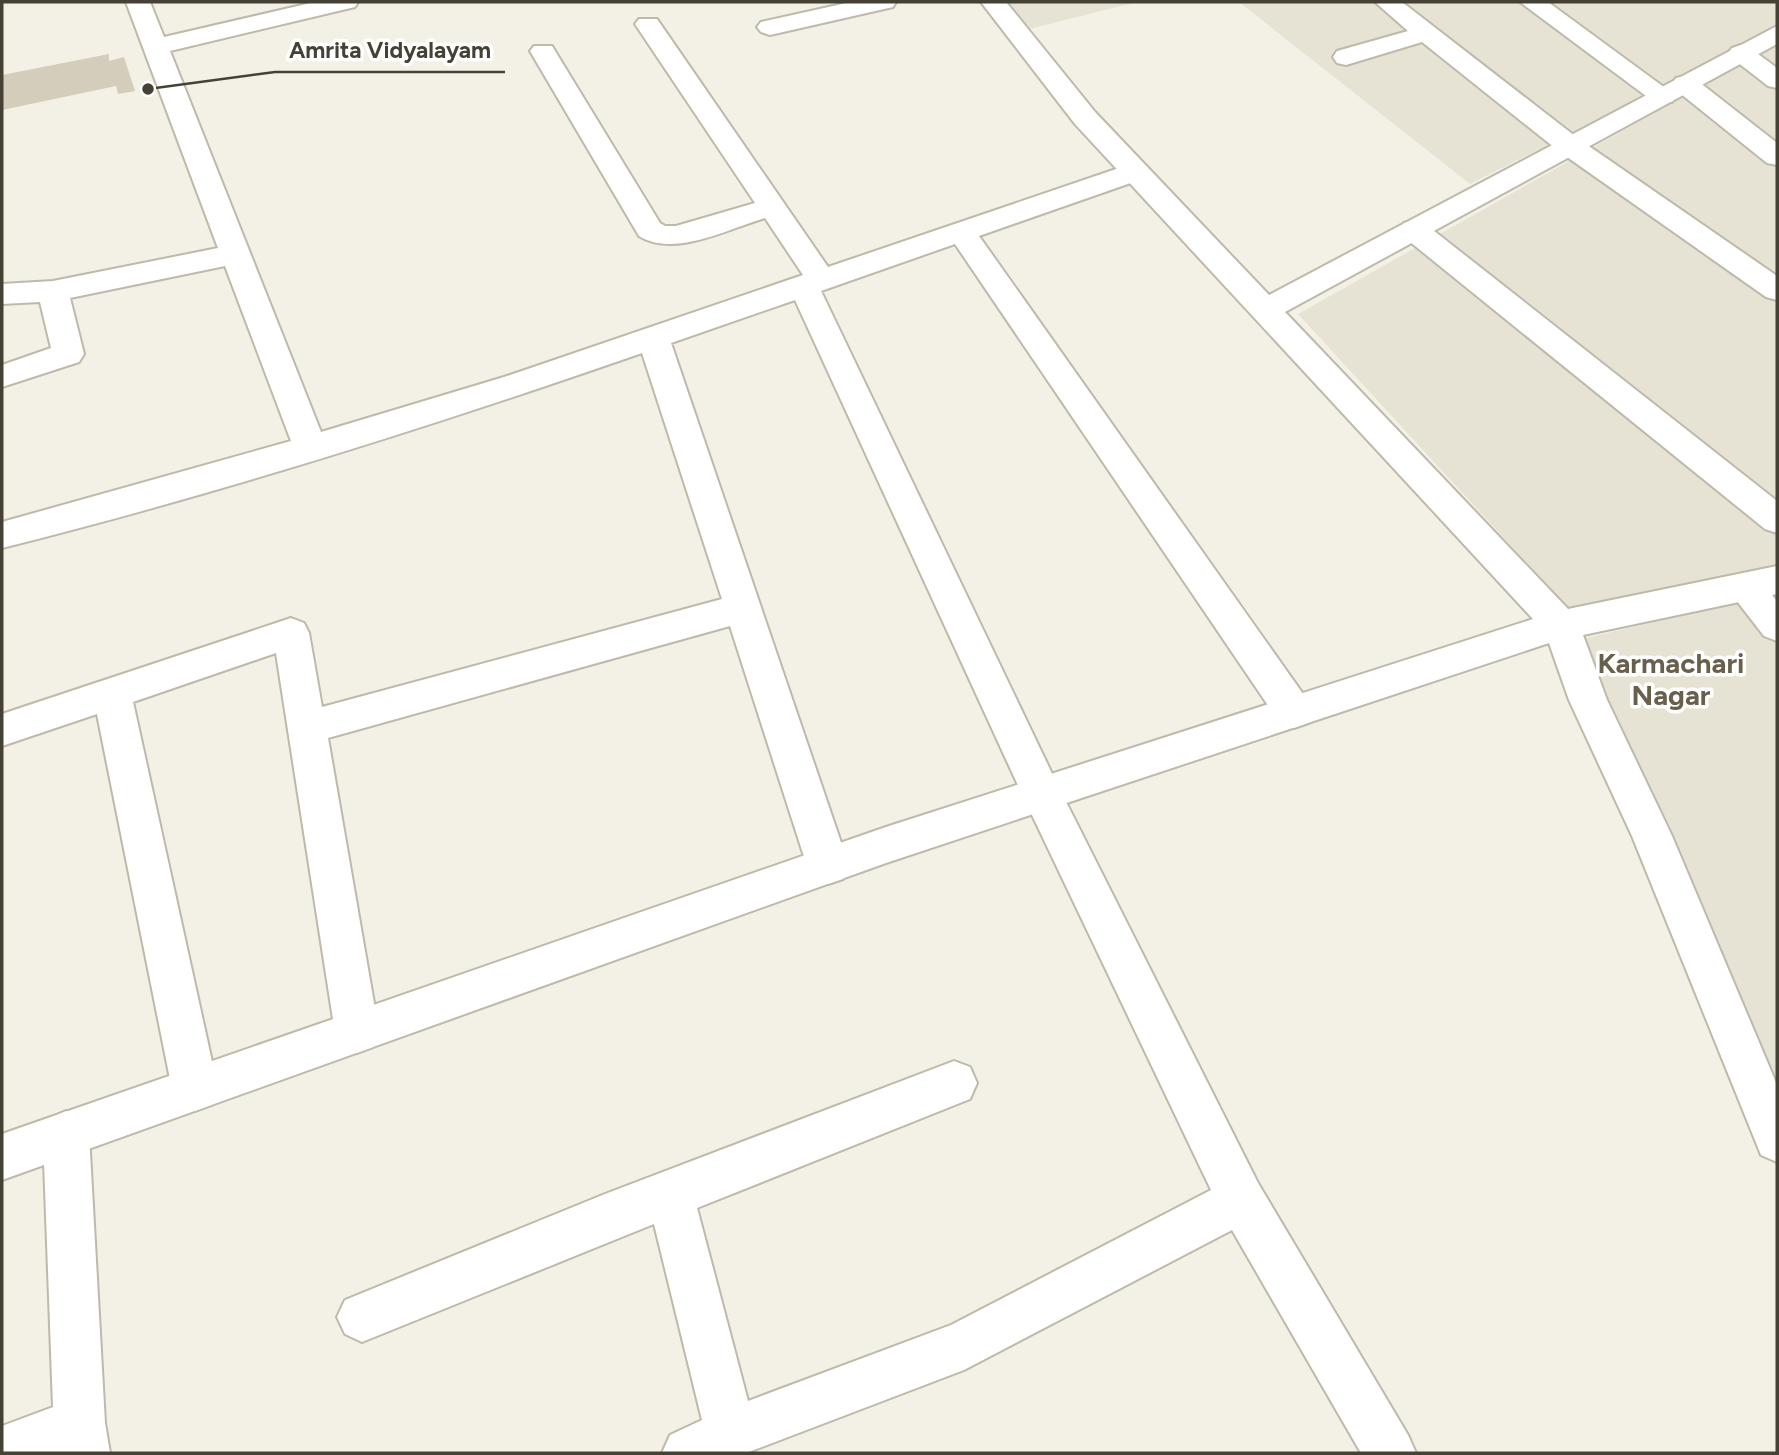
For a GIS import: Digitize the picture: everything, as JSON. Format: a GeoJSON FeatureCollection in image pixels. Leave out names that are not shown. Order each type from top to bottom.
{"type":"FeatureCollection","features":[{"type":"Feature","properties":{"kind":"street"},"geometry":{"type":"LineString","coordinates":[[138,2],[310,447]]}},
{"type":"Feature","properties":{"kind":"street"},"geometry":{"type":"LineString","coordinates":[[155,47],[346,2]]}},
{"type":"Feature","properties":{"kind":"street"},"geometry":{"type":"LineString","coordinates":[[770,27],[884,2]]}},
{"type":"Feature","properties":{"kind":"street"},"geometry":{"type":"LineString","coordinates":[[993,2],[1086,118],[1135,172],[1561,625],[1588,700],[1652,836],[1777,1139]]}},
{"type":"Feature","properties":{"kind":"street"},"geometry":{"type":"LineString","coordinates":[[1387,2],[1570,145],[1777,290]]}},
{"type":"Feature","properties":{"kind":"street"},"geometry":{"type":"LineString","coordinates":[[1532,2],[1777,157]]}},
{"type":"Feature","properties":{"kind":"street"},"geometry":{"type":"LineString","coordinates":[[648,24],[772,207],[812,282],[1042,794],[1241,1200],[1390,1453]]}},
{"type":"Feature","properties":{"kind":"street"},"geometry":{"type":"LineString","coordinates":[[1346,57],[1427,33]]}},
{"type":"Feature","properties":{"kind":"street"},"geometry":{"type":"LineString","coordinates":[[1265,310],[1777,34]]}},
{"type":"Feature","properties":{"kind":"street"},"geometry":{"type":"LineString","coordinates":[[542,51],[649,229],[660,236],[677,235],[772,207]]}},
{"type":"Feature","properties":{"kind":"street"},"geometry":{"type":"LineString","coordinates":[[1741,53],[1777,80]]}},
{"type":"Feature","properties":{"kind":"street"},"geometry":{"type":"LineString","coordinates":[[2,535],[515,385],[1135,172]]}},
{"type":"Feature","properties":{"kind":"street"},"geometry":{"type":"LineString","coordinates":[[1414,230],[1777,520]]}},
{"type":"Feature","properties":{"kind":"street"},"geometry":{"type":"LineString","coordinates":[[961,231],[1294,712]]}},
{"type":"Feature","properties":{"kind":"street"},"geometry":{"type":"LineString","coordinates":[[2,294],[53,291],[235,254]]}},
{"type":"Feature","properties":{"kind":"street"},"geometry":{"type":"LineString","coordinates":[[2,376],[68,354],[53,291]]}},
{"type":"Feature","properties":{"kind":"street"},"geometry":{"type":"LineString","coordinates":[[653,337],[828,866]]}},
{"type":"Feature","properties":{"kind":"street"},"geometry":{"type":"LineString","coordinates":[[2,1157],[828,866],[1561,625],[1760,584],[1777,626]]}},
{"type":"Feature","properties":{"kind":"street"},"geometry":{"type":"LineString","coordinates":[[306,728],[743,608]]}},
{"type":"Feature","properties":{"kind":"street"},"geometry":{"type":"LineString","coordinates":[[2,730],[291,633],[357,1032]]}},
{"type":"Feature","properties":{"kind":"street"},"geometry":{"type":"LineString","coordinates":[[112,693],[195,1089]]}},
{"type":"Feature","properties":{"kind":"street"},"geometry":{"type":"LineString","coordinates":[[362,1317],[605,1218],[954,1083]]}},
{"type":"Feature","properties":{"kind":"street"},"geometry":{"type":"LineString","coordinates":[[2,1452],[82,1438],[66,1134]]}},
{"type":"Feature","properties":{"kind":"street"},"geometry":{"type":"LineString","coordinates":[[670,1195],[710,1443],[964,1345],[1241,1200]]}},
{"type":"Feature","properties":{"kind":"shaded area"},"geometry":{"type":"Polygon","coordinates":[[[1007,2],[1137,2],[1029,29],[1007,2]]]}},
{"type":"Feature","properties":{"kind":"shaded area"},"geometry":{"type":"Polygon","coordinates":[[[1239,2],[1777,2],[1777,31],[1470,184],[1239,2]]]}},
{"type":"Feature","properties":{"kind":"shaded area"},"geometry":{"type":"Polygon","coordinates":[[[1777,44],[1777,569],[1570,610],[1298,314],[1777,44]]]}},
{"type":"Feature","properties":{"kind":"shaded area"},"geometry":{"type":"Polygon","coordinates":[[[1777,593],[1777,1091],[1582,639],[1777,593]]]}},
{"type":"Feature","properties":{"kind":"building"},"geometry":{"type":"Polygon","coordinates":[[[109,54],[109,61],[124,57],[135,91],[118,94],[116,86],[2,110],[2,75],[109,54]]]}},
{"type":"Feature","properties":{"kind":"place","name":"Amrita Vidyalayam"},"geometry":{"type":"Point","coordinates":[148,89]}},
{"type":"Feature","properties":{"kind":"district","name":"Karmachari Nagar"},"geometry":{"type":"Point","coordinates":[1671,679]}}]}
